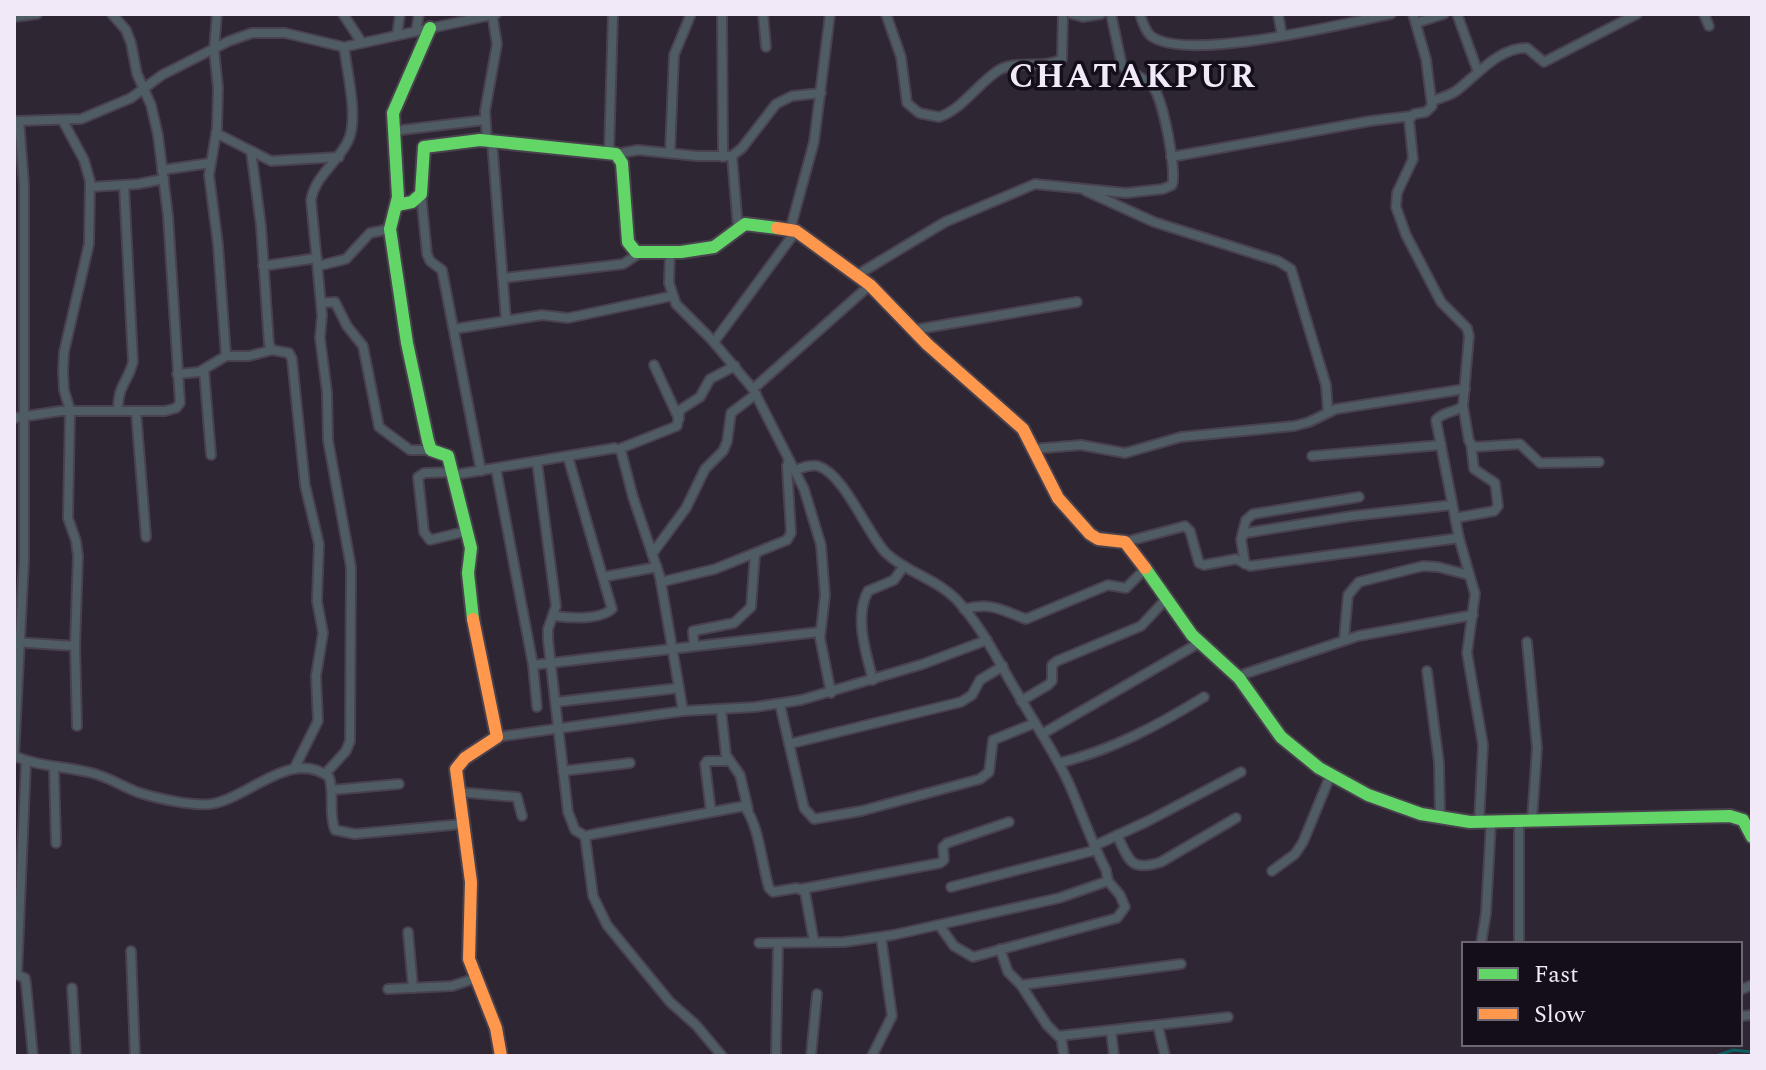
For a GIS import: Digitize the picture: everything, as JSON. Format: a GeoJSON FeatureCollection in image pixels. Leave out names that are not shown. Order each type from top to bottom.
{"type":"FeatureCollection","features":[{"type":"Feature","properties":{"kind":"street"},"geometry":{"type":"LineString","coordinates":[[14,17],[37,14]]}},
{"type":"Feature","properties":{"kind":"street"},"geometry":{"type":"LineString","coordinates":[[18,417],[70,410],[165,411],[176,408],[180,398],[163,174],[155,116],[137,74],[126,30],[112,14]]}},
{"type":"Feature","properties":{"kind":"street"},"geometry":{"type":"LineString","coordinates":[[217,14],[214,50],[218,88],[216,133],[210,163],[226,356]]}},
{"type":"Feature","properties":{"kind":"street"},"geometry":{"type":"LineString","coordinates":[[343,14],[362,43]]}},
{"type":"Feature","properties":{"kind":"street"},"geometry":{"type":"LineString","coordinates":[[397,35],[400,14]]}},
{"type":"Feature","properties":{"kind":"street"},"geometry":{"type":"LineString","coordinates":[[416,31],[419,14]]}},
{"type":"Feature","properties":{"kind":"street"},"geometry":{"type":"LineString","coordinates":[[463,824],[346,834],[335,830],[332,822],[331,781],[325,774],[294,769],[279,772],[254,788],[217,803],[200,804],[138,792],[91,773],[54,768],[14,756],[24,560],[18,417],[24,184],[16,121],[81,119],[131,98],[174,68],[242,36],[263,31],[344,47],[473,16],[494,14],[497,44],[485,120],[490,140],[506,320]]}},
{"type":"Feature","properties":{"kind":"street"},"geometry":{"type":"LineString","coordinates":[[613,14],[612,153],[622,163],[631,249],[670,253],[714,247],[745,224],[793,230],[870,285],[965,379],[1018,424],[1058,498],[1098,539],[1125,542],[1185,526],[1190,531],[1199,563],[1204,565],[1236,559],[1255,566],[1459,538]]}},
{"type":"Feature","properties":{"kind":"street"},"geometry":{"type":"LineString","coordinates":[[670,153],[673,62],[677,42],[691,14]]}},
{"type":"Feature","properties":{"kind":"street"},"geometry":{"type":"LineString","coordinates":[[722,14],[728,156],[738,228]]}},
{"type":"Feature","properties":{"kind":"street"},"geometry":{"type":"LineString","coordinates":[[763,14],[766,47]]}},
{"type":"Feature","properties":{"kind":"street"},"geometry":{"type":"LineString","coordinates":[[714,342],[793,230],[814,142],[830,14]]}},
{"type":"Feature","properties":{"kind":"street"},"geometry":{"type":"LineString","coordinates":[[886,14],[901,57],[907,103],[919,113],[939,117],[947,114],[1004,67],[1048,64],[1062,59],[1063,14]]}},
{"type":"Feature","properties":{"kind":"street"},"geometry":{"type":"LineString","coordinates":[[1072,14],[1083,17],[1101,14]]}},
{"type":"Feature","properties":{"kind":"street"},"geometry":{"type":"LineString","coordinates":[[857,275],[945,222],[1035,184],[1126,193],[1172,185],[1171,157],[1158,95],[1147,81],[1122,66],[1111,14]]}},
{"type":"Feature","properties":{"kind":"street"},"geometry":{"type":"LineString","coordinates":[[1140,14],[1151,36],[1173,43],[1219,46],[1391,14]]}},
{"type":"Feature","properties":{"kind":"street"},"geometry":{"type":"LineString","coordinates":[[1278,14],[1282,35]]}},
{"type":"Feature","properties":{"kind":"street"},"geometry":{"type":"LineString","coordinates":[[1171,157],[1431,110],[1422,42],[1414,18],[1444,14]]}},
{"type":"Feature","properties":{"kind":"street"},"geometry":{"type":"LineString","coordinates":[[1457,14],[1478,72]]}},
{"type":"Feature","properties":{"kind":"street"},"geometry":{"type":"LineString","coordinates":[[1432,101],[1452,94],[1478,72],[1523,47],[1540,61],[1548,61],[1637,14]]}},
{"type":"Feature","properties":{"kind":"street"},"geometry":{"type":"LineString","coordinates":[[1704,14],[1709,26]]}},
{"type":"Feature","properties":{"kind":"street"},"geometry":{"type":"LineString","coordinates":[[430,28],[393,113],[397,205],[390,229],[407,343],[431,450]]}},
{"type":"Feature","properties":{"kind":"street"},"geometry":{"type":"LineString","coordinates":[[325,774],[346,751],[350,741],[353,629],[351,567],[328,440],[312,194],[317,183],[339,157],[352,129],[344,47]]}},
{"type":"Feature","properties":{"kind":"street"},"geometry":{"type":"LineString","coordinates":[[481,471],[442,270],[430,261],[427,254],[421,194],[424,147],[490,140],[612,153],[638,150],[728,156],[742,148],[776,104],[792,96],[821,93]]}},
{"type":"Feature","properties":{"kind":"street"},"geometry":{"type":"LineString","coordinates":[[1411,116],[1413,159],[1397,193],[1396,207],[1406,235],[1441,302],[1467,328],[1469,336],[1463,406],[1474,469],[1495,483],[1498,506],[1494,511],[1455,518]]}},
{"type":"Feature","properties":{"kind":"street"},"geometry":{"type":"LineString","coordinates":[[393,131],[485,120]]}},
{"type":"Feature","properties":{"kind":"street"},"geometry":{"type":"LineString","coordinates":[[63,121],[84,160],[90,187],[89,244],[64,352],[64,390],[70,410],[68,518],[78,556],[75,646],[77,726]]}},
{"type":"Feature","properties":{"kind":"street"},"geometry":{"type":"LineString","coordinates":[[216,133],[271,161],[339,157]]}},
{"type":"Feature","properties":{"kind":"street"},"geometry":{"type":"LineString","coordinates":[[251,151],[268,339],[272,350]]}},
{"type":"Feature","properties":{"kind":"street"},"geometry":{"type":"LineString","coordinates":[[90,187],[124,185],[210,163]]}},
{"type":"Feature","properties":{"kind":"street"},"geometry":{"type":"LineString","coordinates":[[118,411],[118,391],[133,362],[124,185]]}},
{"type":"Feature","properties":{"kind":"street"},"geometry":{"type":"LineString","coordinates":[[1078,187],[1154,222],[1278,261],[1291,269],[1326,385],[1328,412]]}},
{"type":"Feature","properties":{"kind":"street"},"geometry":{"type":"LineString","coordinates":[[397,205],[412,202],[421,194]]}},
{"type":"Feature","properties":{"kind":"street"},"geometry":{"type":"LineString","coordinates":[[263,266],[346,259],[370,233],[390,229]]}},
{"type":"Feature","properties":{"kind":"street"},"geometry":{"type":"LineString","coordinates":[[504,278],[623,264],[641,252]]}},
{"type":"Feature","properties":{"kind":"street"},"geometry":{"type":"LineString","coordinates":[[670,253],[668,274],[676,304],[714,342],[755,391],[808,498],[821,545],[825,595],[819,632],[831,693]]}},
{"type":"Feature","properties":{"kind":"street"},"geometry":{"type":"LineString","coordinates":[[652,554],[686,508],[705,469],[723,451],[731,413],[870,285]]}},
{"type":"Feature","properties":{"kind":"street"},"geometry":{"type":"LineString","coordinates":[[454,329],[549,315],[568,318],[672,296]]}},
{"type":"Feature","properties":{"kind":"street"},"geometry":{"type":"LineString","coordinates":[[321,303],[335,302],[347,326],[360,340],[376,420],[383,432],[410,450],[446,453],[471,548],[468,573],[472,612],[497,737]]}},
{"type":"Feature","properties":{"kind":"street"},"geometry":{"type":"LineString","coordinates":[[913,330],[1077,302]]}},
{"type":"Feature","properties":{"kind":"street"},"geometry":{"type":"LineString","coordinates":[[177,374],[204,370],[226,356],[249,356],[272,350],[289,353],[292,359],[305,485],[319,544],[317,601],[323,633],[315,683],[319,713],[294,769]]}},
{"type":"Feature","properties":{"kind":"street"},"geometry":{"type":"LineString","coordinates":[[654,365],[680,420]]}},
{"type":"Feature","properties":{"kind":"street"},"geometry":{"type":"LineString","coordinates":[[467,531],[426,539],[418,477],[424,473],[481,471],[619,449],[677,426],[680,410],[700,397],[710,379],[735,366]]}},
{"type":"Feature","properties":{"kind":"street"},"geometry":{"type":"LineString","coordinates":[[204,370],[211,455]]}},
{"type":"Feature","properties":{"kind":"street"},"geometry":{"type":"LineString","coordinates":[[1033,449],[1071,445],[1125,453],[1181,437],[1294,426],[1328,412],[1465,389]]}},
{"type":"Feature","properties":{"kind":"street"},"geometry":{"type":"LineString","coordinates":[[1463,406],[1438,417],[1452,505],[1475,594],[1467,653],[1483,745],[1486,913],[1481,942]]}},
{"type":"Feature","properties":{"kind":"street"},"geometry":{"type":"LineString","coordinates":[[136,411],[146,537]]}},
{"type":"Feature","properties":{"kind":"street"},"geometry":{"type":"LineString","coordinates":[[1471,444],[1479,448],[1520,444],[1540,463],[1599,462]]}},
{"type":"Feature","properties":{"kind":"street"},"geometry":{"type":"LineString","coordinates":[[1312,456],[1441,445]]}},
{"type":"Feature","properties":{"kind":"street"},"geometry":{"type":"LineString","coordinates":[[619,449],[661,582],[683,711]]}},
{"type":"Feature","properties":{"kind":"street"},"geometry":{"type":"LineString","coordinates":[[554,616],[610,612],[611,605],[568,457]]}},
{"type":"Feature","properties":{"kind":"street"},"geometry":{"type":"LineString","coordinates":[[661,582],[715,569],[782,544],[791,533],[790,459]]}},
{"type":"Feature","properties":{"kind":"street"},"geometry":{"type":"LineString","coordinates":[[537,462],[556,606],[548,629],[558,727],[571,823],[575,830],[585,836],[740,806],[748,809]]}},
{"type":"Feature","properties":{"kind":"street"},"geometry":{"type":"LineString","coordinates":[[795,470],[813,465],[822,468],[850,497],[870,533],[885,552],[928,578],[964,609],[987,640],[1059,763],[1109,876],[1108,881],[1125,907],[1117,918],[973,957],[954,946],[939,925]]}},
{"type":"Feature","properties":{"kind":"street"},"geometry":{"type":"LineString","coordinates":[[496,469],[533,665],[537,707]]}},
{"type":"Feature","properties":{"kind":"street"},"geometry":{"type":"LineString","coordinates":[[1245,564],[1242,536],[1246,520],[1253,514],[1359,497]]}},
{"type":"Feature","properties":{"kind":"street"},"geometry":{"type":"LineString","coordinates":[[1242,536],[1250,532],[1352,516],[1452,505]]}},
{"type":"Feature","properties":{"kind":"street"},"geometry":{"type":"LineString","coordinates":[[1125,542],[1199,643],[1238,676],[1282,738],[1297,753],[1382,803],[1440,819],[1485,822],[1730,816],[1743,820],[1752,837]]}},
{"type":"Feature","properties":{"kind":"street"},"geometry":{"type":"LineString","coordinates":[[694,645],[693,631],[734,623],[751,607],[755,554]]}},
{"type":"Feature","properties":{"kind":"street"},"geometry":{"type":"LineString","coordinates":[[873,680],[865,650],[863,604],[868,591],[894,580],[904,566]]}},
{"type":"Feature","properties":{"kind":"street"},"geometry":{"type":"LineString","coordinates":[[1344,639],[1348,595],[1359,582],[1423,566],[1469,575]]}},
{"type":"Feature","properties":{"kind":"street"},"geometry":{"type":"LineString","coordinates":[[603,577],[657,567]]}},
{"type":"Feature","properties":{"kind":"street"},"geometry":{"type":"LineString","coordinates":[[964,609],[1000,607],[1026,619],[1108,585],[1126,588],[1146,568]]}},
{"type":"Feature","properties":{"kind":"street"},"geometry":{"type":"LineString","coordinates":[[1021,701],[1052,681],[1052,665],[1057,661],[1141,626],[1167,598]]}},
{"type":"Feature","properties":{"kind":"street"},"geometry":{"type":"LineString","coordinates":[[1238,676],[1344,639],[1473,615]]}},
{"type":"Feature","properties":{"kind":"street"},"geometry":{"type":"LineString","coordinates":[[533,665],[819,632]]}},
{"type":"Feature","properties":{"kind":"street"},"geometry":{"type":"LineString","coordinates":[[501,1056],[496,1028],[469,959],[472,901],[458,792],[458,765],[497,737],[683,711],[780,705],[873,680],[987,640]]}},
{"type":"Feature","properties":{"kind":"street"},"geometry":{"type":"LineString","coordinates":[[18,642],[75,646]]}},
{"type":"Feature","properties":{"kind":"street"},"geometry":{"type":"LineString","coordinates":[[1519,942],[1525,821],[1537,748],[1527,642]]}},
{"type":"Feature","properties":{"kind":"street"},"geometry":{"type":"LineString","coordinates":[[1042,734],[1199,643]]}},
{"type":"Feature","properties":{"kind":"street"},"geometry":{"type":"LineString","coordinates":[[789,744],[961,702],[972,695],[980,680],[1003,666]]}},
{"type":"Feature","properties":{"kind":"street"},"geometry":{"type":"LineString","coordinates":[[1427,671],[1439,763],[1440,819]]}},
{"type":"Feature","properties":{"kind":"street"},"geometry":{"type":"LineString","coordinates":[[556,702],[679,688]]}},
{"type":"Feature","properties":{"kind":"street"},"geometry":{"type":"LineString","coordinates":[[1059,763],[1129,740],[1204,697]]}},
{"type":"Feature","properties":{"kind":"street"},"geometry":{"type":"LineString","coordinates":[[780,705],[804,808],[810,818],[819,819],[980,779],[989,772],[993,740],[1035,723]]}},
{"type":"Feature","properties":{"kind":"street"},"geometry":{"type":"LineString","coordinates":[[721,709],[727,761],[737,770],[769,888],[773,892],[940,863],[944,860],[943,847],[947,843],[1009,822]]}},
{"type":"Feature","properties":{"kind":"street"},"geometry":{"type":"LineString","coordinates":[[26,761],[16,974],[25,978],[33,1056]]}},
{"type":"Feature","properties":{"kind":"street"},"geometry":{"type":"LineString","coordinates":[[711,812],[705,764],[707,761],[727,761]]}},
{"type":"Feature","properties":{"kind":"street"},"geometry":{"type":"LineString","coordinates":[[563,771],[630,763]]}},
{"type":"Feature","properties":{"kind":"street"},"geometry":{"type":"LineString","coordinates":[[54,768],[56,843]]}},
{"type":"Feature","properties":{"kind":"street"},"geometry":{"type":"LineString","coordinates":[[951,887],[1095,848],[1241,772]]}},
{"type":"Feature","properties":{"kind":"street"},"geometry":{"type":"LineString","coordinates":[[1272,871],[1295,854],[1303,842],[1331,774]]}},
{"type":"Feature","properties":{"kind":"street"},"geometry":{"type":"LineString","coordinates":[[332,790],[399,784]]}},
{"type":"Feature","properties":{"kind":"street"},"geometry":{"type":"LineString","coordinates":[[458,792],[517,797],[522,816]]}},
{"type":"Feature","properties":{"kind":"street"},"geometry":{"type":"LineString","coordinates":[[1117,835],[1130,862],[1140,867],[1149,866],[1236,818]]}},
{"type":"Feature","properties":{"kind":"street"},"geometry":{"type":"LineString","coordinates":[[585,836],[593,896],[607,925],[670,1002],[696,1025],[722,1056]]}},
{"type":"Feature","properties":{"kind":"street"},"geometry":{"type":"LineString","coordinates":[[759,943],[881,937],[1059,898],[1108,881]]}},
{"type":"Feature","properties":{"kind":"street"},"geometry":{"type":"LineString","coordinates":[[801,889],[806,897],[814,942]]}},
{"type":"Feature","properties":{"kind":"street"},"geometry":{"type":"LineString","coordinates":[[408,932],[413,988]]}},
{"type":"Feature","properties":{"kind":"street"},"geometry":{"type":"LineString","coordinates":[[872,1056],[892,1016],[881,937]]}},
{"type":"Feature","properties":{"kind":"street"},"geometry":{"type":"LineString","coordinates":[[776,1056],[778,943]]}},
{"type":"Feature","properties":{"kind":"street"},"geometry":{"type":"LineString","coordinates":[[1000,949],[1008,972],[1021,985],[1047,1025],[1061,1036],[1064,1056]]}},
{"type":"Feature","properties":{"kind":"street"},"geometry":{"type":"LineString","coordinates":[[131,951],[135,1056]]}},
{"type":"Feature","properties":{"kind":"street"},"geometry":{"type":"LineString","coordinates":[[1021,985],[1181,964]]}},
{"type":"Feature","properties":{"kind":"street"},"geometry":{"type":"LineString","coordinates":[[388,989],[452,986],[476,978]]}},
{"type":"Feature","properties":{"kind":"street"},"geometry":{"type":"LineString","coordinates":[[72,988],[76,1056]]}},
{"type":"Feature","properties":{"kind":"street"},"geometry":{"type":"LineString","coordinates":[[811,1056],[817,994]]}},
{"type":"Feature","properties":{"kind":"street"},"geometry":{"type":"LineString","coordinates":[[1061,1036],[1228,1017]]}},
{"type":"Feature","properties":{"kind":"street"},"geometry":{"type":"LineString","coordinates":[[1158,1026],[1165,1056]]}},
{"type":"Feature","properties":{"kind":"street"},"geometry":{"type":"LineString","coordinates":[[1111,1031],[1114,1056]]}},
{"type":"Feature","properties":{"kind":"waterway"},"geometry":{"type":"LineString","coordinates":[[1716,1056],[1733,1050],[1752,1052]]}},
{"type":"Feature","properties":{"kind":"traffic: fast"},"geometry":{"type":"LineString","coordinates":[[430,28],[393,113],[398,197],[390,229],[407,343],[428,441],[431,450],[448,456],[471,548],[468,573],[473,619]]}},
{"type":"Feature","properties":{"kind":"traffic: fast"},"geometry":{"type":"LineString","coordinates":[[397,205],[412,202],[421,194],[424,147],[480,140],[616,154],[622,163],[628,242],[636,252],[681,252],[714,247],[745,224],[777,228]]}},
{"type":"Feature","properties":{"kind":"traffic: fast"},"geometry":{"type":"LineString","coordinates":[[1145,568],[1192,635],[1239,678],[1281,737],[1319,768],[1368,795],[1421,814],[1470,822],[1730,816],[1743,820],[1752,837]]}},
{"type":"Feature","properties":{"kind":"traffic: slow"},"geometry":{"type":"LineString","coordinates":[[777,228],[796,231],[870,285],[927,344],[1023,429],[1058,498],[1090,534],[1098,539],[1125,542],[1145,568]]}},
{"type":"Feature","properties":{"kind":"traffic: slow"},"geometry":{"type":"LineString","coordinates":[[473,619],[497,737],[465,758],[456,769],[471,882],[469,959],[496,1028],[501,1056]]}},
{"type":"Feature","properties":{"kind":"district","name":"CHATAKPUR"},"geometry":{"type":"Point","coordinates":[1133,75]}}]}
